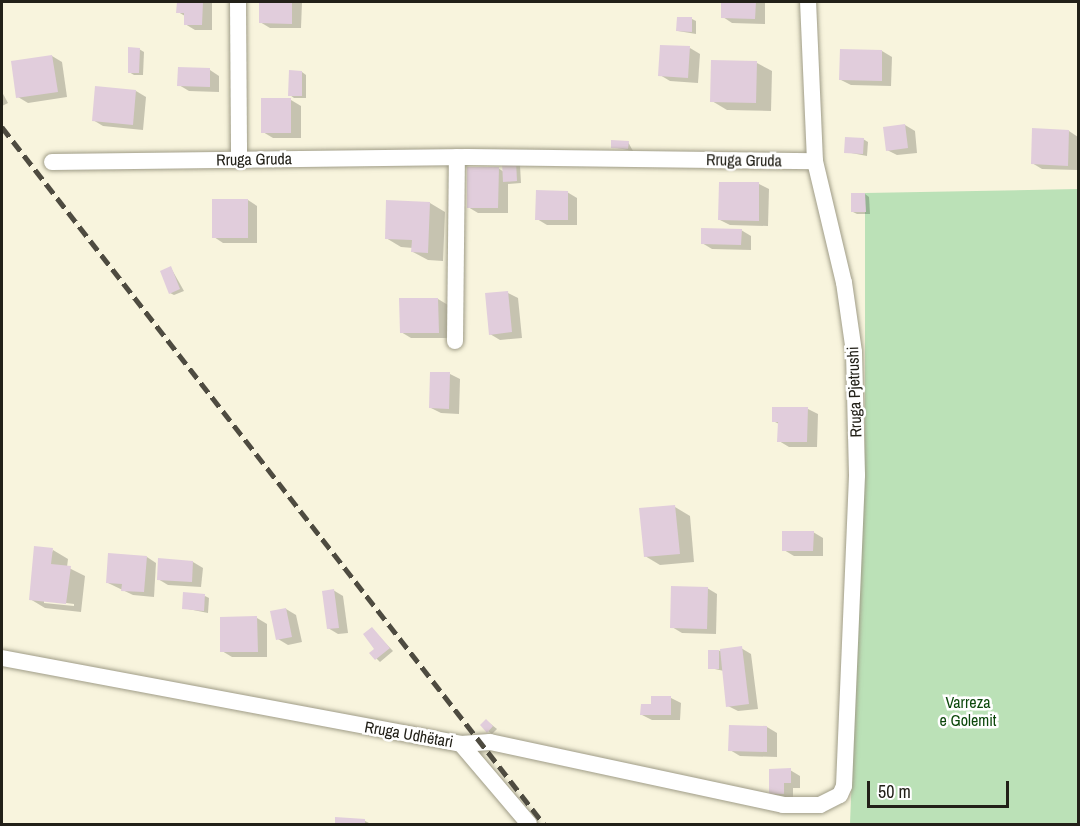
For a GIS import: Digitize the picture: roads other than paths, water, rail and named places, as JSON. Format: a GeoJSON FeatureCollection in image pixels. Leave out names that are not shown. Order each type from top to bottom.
{"type":"FeatureCollection","features":[{"type":"Feature","properties":{"kind":"street"},"geometry":{"type":"LineString","coordinates":[[237,2],[239,160]]}},
{"type":"Feature","properties":{"kind":"street","name":"Rruga Pjetrushi"},"geometry":{"type":"LineString","coordinates":[[808,2],[815,161],[844,283],[854,352],[857,475],[849,787]]}},
{"type":"Feature","properties":{"kind":"street"},"geometry":{"type":"LineString","coordinates":[[455,341],[457,157]]}},
{"type":"Feature","properties":{"kind":"street","name":"Rruga Gruda"},"geometry":{"type":"LineString","coordinates":[[52,162],[457,157],[815,161]]}},
{"type":"Feature","properties":{"kind":"street","name":"Rruga Udhëtari"},"geometry":{"type":"LineString","coordinates":[[2,658],[461,744],[490,742],[783,805],[820,805],[840,795],[849,787]]}},
{"type":"Feature","properties":{"kind":"street"},"geometry":{"type":"LineString","coordinates":[[461,744],[529,825]]}},
{"type":"Feature","properties":{"kind":"railway"},"geometry":{"type":"LineString","coordinates":[[2,127],[544,824]]}},
{"type":"Feature","properties":{"kind":"park label","name":"Varreza e Golemit"},"geometry":{"type":"Point","coordinates":[968,711]}}]}
